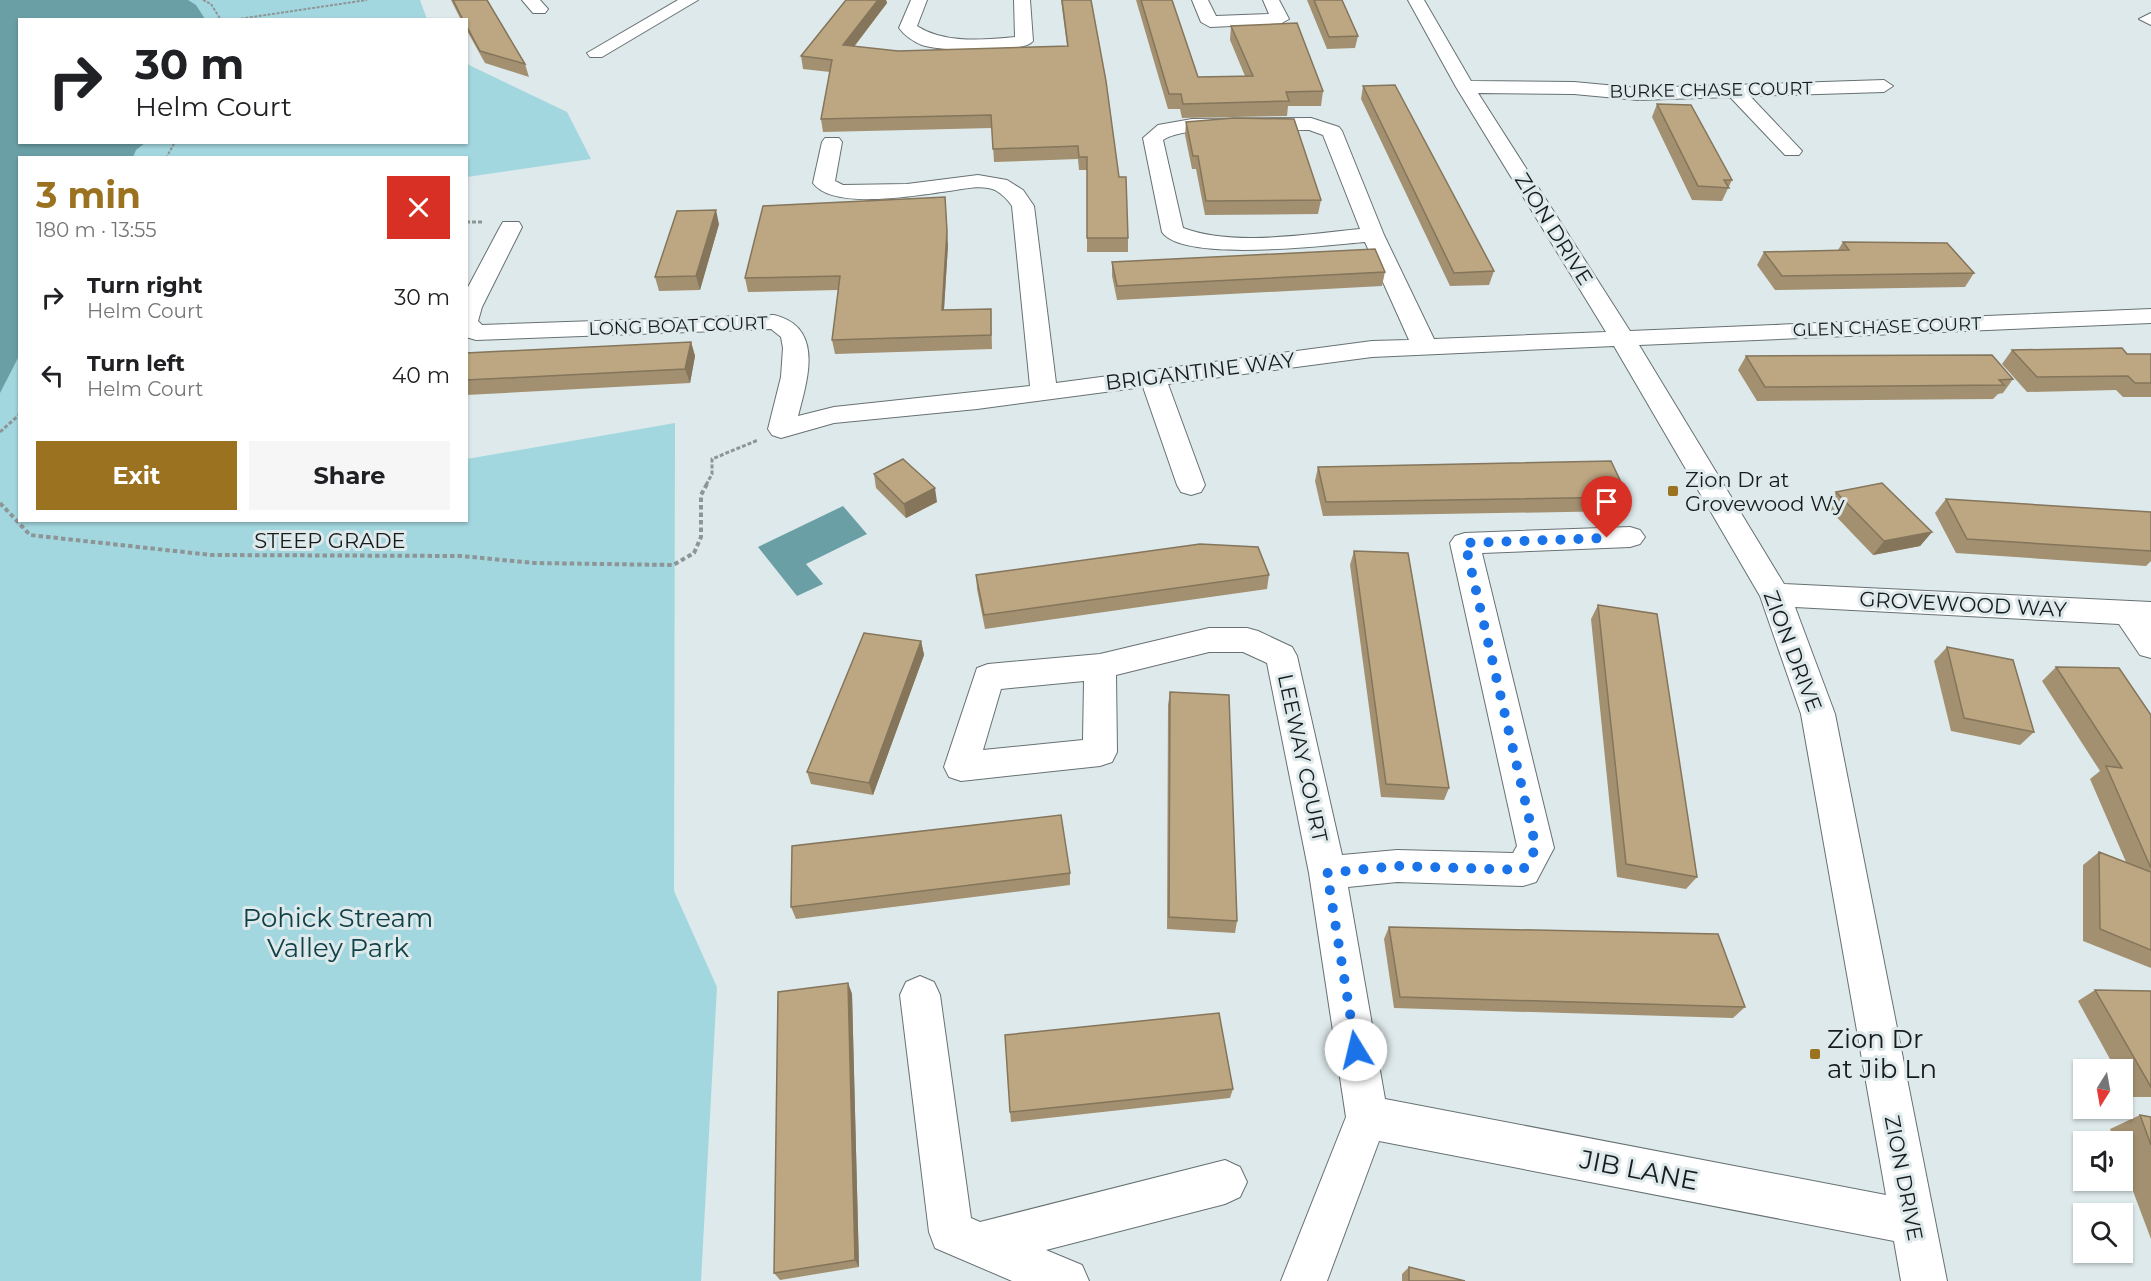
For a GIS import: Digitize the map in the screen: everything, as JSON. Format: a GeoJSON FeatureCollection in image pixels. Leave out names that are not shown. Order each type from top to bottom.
{"type":"FeatureCollection","features":[{"type":"Feature","properties":{"kind":"street"},"geometry":{"type":"LineString","coordinates":[[596,53],[690,0]]}},
{"type":"Feature","properties":{"kind":"street"},"geometry":{"type":"LineString","coordinates":[[919,0],[908,28],[928,41],[987,45],[1024,41],[1022,0]]}},
{"type":"Feature","properties":{"kind":"street"},"geometry":{"type":"LineString","coordinates":[[1200,0],[1210,22],[1280,19],[1271,0]]}},
{"type":"Feature","properties":{"kind":"street","name":"ZION DRIVE"},"geometry":{"type":"LineString","coordinates":[[1416,0],[1466,87],[1622,338],[1774,595],[1818,714],[1911,1222],[1924,1281]]}},
{"type":"Feature","properties":{"kind":"street","name":"BURKE CHASE COURT"},"geometry":{"type":"LineString","coordinates":[[1466,87],[1574,88],[1638,93],[1884,86]]}},
{"type":"Feature","properties":{"kind":"street"},"geometry":{"type":"LineString","coordinates":[[1735,91],[1792,151]]}},
{"type":"Feature","properties":{"kind":"street"},"geometry":{"type":"LineString","coordinates":[[1373,235],[1215,244],[1186,240],[1173,232],[1153,138],[1165,129],[1192,125],[1311,124],[1332,131],[1373,235],[1425,348]]}},
{"type":"Feature","properties":{"kind":"street"},"geometry":{"type":"LineString","coordinates":[[832,142],[824,183],[839,192],[907,190],[978,181],[1000,183],[1015,195],[1023,206],[1044,392]]}},
{"type":"Feature","properties":{"kind":"street","name":"LONG BOAT COURT"},"geometry":{"type":"LineString","coordinates":[[468,314],[511,227]]}},
{"type":"Feature","properties":{"kind":"street","name":"GLEN CHASE COURT"},"geometry":{"type":"LineString","coordinates":[[1622,338],[2151,316]]}},
{"type":"Feature","properties":{"kind":"street","name":"LONG BOAT COURT"},"geometry":{"type":"LineString","coordinates":[[468,324],[476,333],[774,322],[788,328],[795,341],[797,361],[781,429]]}},
{"type":"Feature","properties":{"kind":"street","name":"BRIGANTINE WAY"},"geometry":{"type":"LineString","coordinates":[[781,429],[834,415],[1044,392],[1372,349],[1622,338]]}},
{"type":"Feature","properties":{"kind":"street"},"geometry":{"type":"LineString","coordinates":[[1153,378],[1191,486]]}},
{"type":"Feature","properties":{"kind":"street"},"geometry":{"type":"LineString","coordinates":[[1327,873],[1397,866],[1523,870],[1536,848],[1465,543],[1630,537]]}},
{"type":"Feature","properties":{"kind":"street","name":"GROVEWOOD WAY"},"geometry":{"type":"LineString","coordinates":[[1774,595],[2139,613]]}},
{"type":"Feature","properties":{"kind":"street"},"geometry":{"type":"LineString","coordinates":[[2139,613],[2151,646]]}},
{"type":"Feature","properties":{"kind":"street","name":"LEEWAY COURT"},"geometry":{"type":"LineString","coordinates":[[1100,667],[1100,752],[960,768],[988,677],[1100,667],[1209,640],[1247,640],[1281,656],[1291,693],[1327,873],[1367,1117]]}},
{"type":"Feature","properties":{"kind":"street"},"geometry":{"type":"LineString","coordinates":[[920,995],[951,1232],[1066,1281]]}},
{"type":"Feature","properties":{"kind":"street"},"geometry":{"type":"LineString","coordinates":[[1304,1281],[1367,1117]]}},
{"type":"Feature","properties":{"kind":"street","name":"JIB LANE"},"geometry":{"type":"LineString","coordinates":[[1367,1117],[1911,1222]]}},
{"type":"Feature","properties":{"kind":"street"},"geometry":{"type":"LineString","coordinates":[[980,1244],[1225,1182]]}},
{"type":"Feature","properties":{"kind":"path"},"geometry":{"type":"LineString","coordinates":[[203,0],[211,4],[220,18]]}},
{"type":"Feature","properties":{"kind":"path"},"geometry":{"type":"LineString","coordinates":[[246,18],[367,0]]}},
{"type":"Feature","properties":{"kind":"path"},"geometry":{"type":"LineString","coordinates":[[0,432],[18,416]]}},
{"type":"Feature","properties":{"kind":"path","name":"STEEP GRADE"},"geometry":{"type":"LineString","coordinates":[[0,503],[30,535],[210,555],[450,556],[534,563],[673,565],[694,553],[701,537],[702,495],[712,474],[712,459],[781,429]]}},
{"type":"Feature","properties":{"kind":"green space","name":"Pohick Stream Valley Park"},"geometry":{"type":"Polygon","coordinates":[[[0,0],[420,0],[427,18],[18,18],[18,144],[468,144],[468,64],[567,112],[591,159],[468,177],[468,156],[18,156],[18,522],[468,522],[468,459],[675,423],[674,891],[717,987],[701,1281],[0,1281],[0,0]]]}},
{"type":"Feature","properties":{"kind":"shaded area"},"geometry":{"type":"Polygon","coordinates":[[[0,0],[188,0],[196,5],[204,18],[18,18],[18,144],[144,144],[136,150],[133,156],[18,156],[18,358],[0,393],[0,0]]]}},
{"type":"Feature","properties":{"kind":"shaded area"},"geometry":{"type":"Polygon","coordinates":[[[843,506],[867,534],[806,564],[823,584],[797,596],[758,547],[843,506]]]}},
{"type":"Feature","properties":{"kind":"building"},"geometry":{"type":"Polygon","coordinates":[[[453,0],[487,0],[525,64],[480,51],[468,29],[468,18],[462,18],[453,0]]]}},
{"type":"Feature","properties":{"kind":"building"},"geometry":{"type":"Polygon","coordinates":[[[846,0],[878,0],[843,45],[898,51],[1068,46],[1062,0],[1091,0],[1106,81],[1119,177],[1126,177],[1128,238],[1087,238],[1087,157],[1079,157],[1078,146],[993,149],[991,115],[821,119],[832,60],[801,56],[846,0]]]}},
{"type":"Feature","properties":{"kind":"building"},"geometry":{"type":"Polygon","coordinates":[[[1141,0],[1172,0],[1198,77],[1253,76],[1231,26],[1297,23],[1323,91],[1286,92],[1289,101],[1183,104],[1181,94],[1169,94],[1141,0]]]}},
{"type":"Feature","properties":{"kind":"building"},"geometry":{"type":"Polygon","coordinates":[[[1314,0],[1342,0],[1358,36],[1329,37],[1314,0]]]}},
{"type":"Feature","properties":{"kind":"building"},"geometry":{"type":"Polygon","coordinates":[[[1395,85],[1494,271],[1454,273],[1363,86],[1395,85]]]}},
{"type":"Feature","properties":{"kind":"building"},"geometry":{"type":"Polygon","coordinates":[[[1657,104],[1691,105],[1732,180],[1724,180],[1729,188],[1698,186],[1657,104]]]}},
{"type":"Feature","properties":{"kind":"building"},"geometry":{"type":"Polygon","coordinates":[[[1234,118],[1294,119],[1321,200],[1206,201],[1198,156],[1193,156],[1186,122],[1234,118]]]}},
{"type":"Feature","properties":{"kind":"building"},"geometry":{"type":"Polygon","coordinates":[[[945,197],[947,231],[942,310],[991,309],[991,335],[832,340],[840,276],[745,278],[763,206],[945,197]]]}},
{"type":"Feature","properties":{"kind":"building"},"geometry":{"type":"Polygon","coordinates":[[[716,210],[696,276],[655,277],[677,211],[716,210]]]}},
{"type":"Feature","properties":{"kind":"building"},"geometry":{"type":"Polygon","coordinates":[[[1843,242],[1947,243],[1974,273],[1782,276],[1764,252],[1849,250],[1843,242]]]}},
{"type":"Feature","properties":{"kind":"building"},"geometry":{"type":"Polygon","coordinates":[[[1375,249],[1385,272],[1117,286],[1112,262],[1375,249]]]}},
{"type":"Feature","properties":{"kind":"building"},"geometry":{"type":"Polygon","coordinates":[[[691,342],[685,369],[468,380],[468,353],[691,342]]]}},
{"type":"Feature","properties":{"kind":"building"},"geometry":{"type":"Polygon","coordinates":[[[2122,348],[2127,354],[2151,354],[2151,383],[2135,383],[2128,376],[2037,377],[2012,350],[2122,348]]]}},
{"type":"Feature","properties":{"kind":"building"},"geometry":{"type":"Polygon","coordinates":[[[1992,355],[2013,379],[1999,380],[2004,385],[1765,387],[1746,356],[1992,355]]]}},
{"type":"Feature","properties":{"kind":"building"},"geometry":{"type":"Polygon","coordinates":[[[903,459],[935,488],[904,504],[874,474],[903,459]]]}},
{"type":"Feature","properties":{"kind":"building"},"geometry":{"type":"Polygon","coordinates":[[[1611,461],[1628,497],[1326,502],[1318,467],[1611,461]]]}},
{"type":"Feature","properties":{"kind":"building"},"geometry":{"type":"Polygon","coordinates":[[[1882,483],[1932,532],[1884,541],[1836,492],[1882,483]]]}},
{"type":"Feature","properties":{"kind":"building"},"geometry":{"type":"Polygon","coordinates":[[[1946,499],[2151,512],[2151,551],[1967,539],[1946,499]]]}},
{"type":"Feature","properties":{"kind":"building"},"geometry":{"type":"Polygon","coordinates":[[[1200,544],[1258,547],[1269,575],[984,615],[976,575],[1200,544]]]}},
{"type":"Feature","properties":{"kind":"building"},"geometry":{"type":"Polygon","coordinates":[[[1354,551],[1408,553],[1449,788],[1386,784],[1354,551]]]}},
{"type":"Feature","properties":{"kind":"building"},"geometry":{"type":"Polygon","coordinates":[[[1598,605],[1657,614],[1697,877],[1626,864],[1598,605]]]}},
{"type":"Feature","properties":{"kind":"building"},"geometry":{"type":"Polygon","coordinates":[[[864,633],[921,641],[869,783],[807,772],[864,633]]]}},
{"type":"Feature","properties":{"kind":"building"},"geometry":{"type":"Polygon","coordinates":[[[1947,647],[2013,660],[2034,732],[1964,718],[1947,647]]]}},
{"type":"Feature","properties":{"kind":"building"},"geometry":{"type":"Polygon","coordinates":[[[2056,667],[2119,668],[2151,715],[2151,868],[2106,766],[2122,768],[2056,667]]]}},
{"type":"Feature","properties":{"kind":"building"},"geometry":{"type":"Polygon","coordinates":[[[1170,692],[1229,695],[1237,921],[1169,917],[1170,692]]]}},
{"type":"Feature","properties":{"kind":"building"},"geometry":{"type":"Polygon","coordinates":[[[1061,815],[1070,873],[791,907],[792,846],[1061,815]]]}},
{"type":"Feature","properties":{"kind":"building"},"geometry":{"type":"Polygon","coordinates":[[[2099,852],[2151,872],[2151,950],[2100,929],[2099,852]]]}},
{"type":"Feature","properties":{"kind":"building"},"geometry":{"type":"Polygon","coordinates":[[[1389,927],[1718,934],[1745,1007],[1400,997],[1389,927]]]}},
{"type":"Feature","properties":{"kind":"building"},"geometry":{"type":"Polygon","coordinates":[[[848,983],[855,1260],[774,1273],[778,992],[848,983]]]}},
{"type":"Feature","properties":{"kind":"building"},"geometry":{"type":"Polygon","coordinates":[[[2095,990],[2151,991],[2151,1087],[2095,990]]]}},
{"type":"Feature","properties":{"kind":"building"},"geometry":{"type":"Polygon","coordinates":[[[1219,1013],[1233,1089],[1010,1112],[1005,1035],[1219,1013]]]}},
{"type":"Feature","properties":{"kind":"building"},"geometry":{"type":"Polygon","coordinates":[[[2140,1115],[2151,1117],[2151,1145],[2140,1115]]]}},
{"type":"Feature","properties":{"kind":"building"},"geometry":{"type":"Polygon","coordinates":[[[1409,1267],[1465,1281],[1409,1281],[1409,1267]]]}},
{"type":"Feature","properties":{"kind":"place","name":"Zion Dr at Grovewood Wy"},"geometry":{"type":"Point","coordinates":[1673,491]}},
{"type":"Feature","properties":{"kind":"place","name":"Zion Dr at Jib Ln"},"geometry":{"type":"Point","coordinates":[1815,1054]}},
{"type":"Feature","properties":{"kind":"route"},"geometry":{"type":"LineString","coordinates":[[1356,1050],[1327,873],[1397,866],[1523,870],[1536,848],[1465,543],[1607,538]]}}]}
